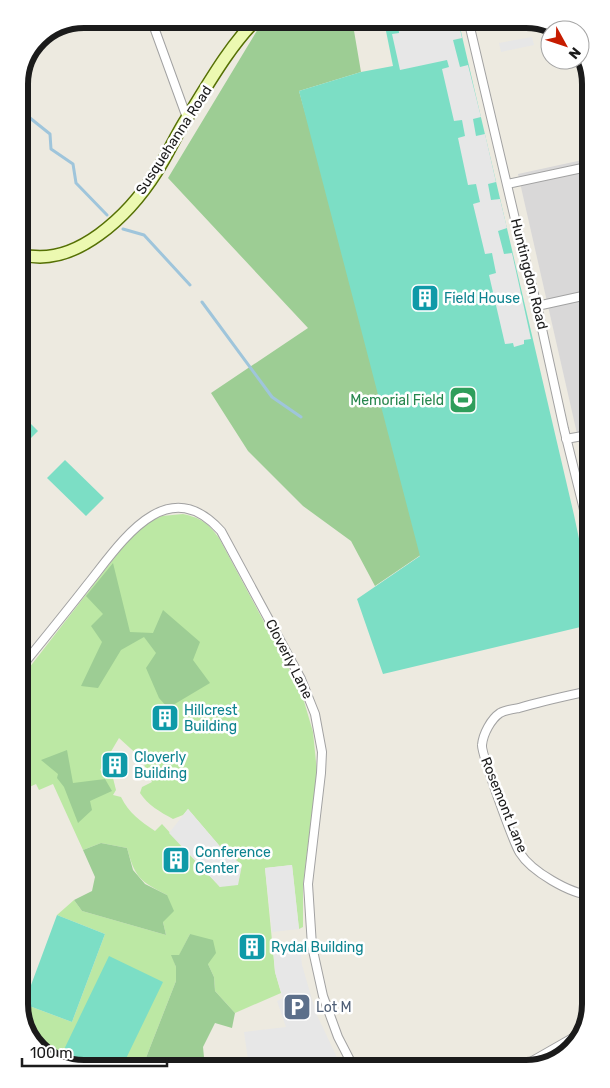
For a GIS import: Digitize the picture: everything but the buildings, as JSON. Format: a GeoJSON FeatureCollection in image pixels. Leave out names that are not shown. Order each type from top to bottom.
{"type":"FeatureCollection","features":[{"type":"Feature","properties":{"kind":"main road","name":"Susquehanna Road"},"geometry":{"type":"LineString","coordinates":[[28,256],[34,258],[49,257],[74,250],[101,233],[132,204],[146,188],[187,118],[248,28]]}},
{"type":"Feature","properties":{"kind":"street"},"geometry":{"type":"LineString","coordinates":[[154,28],[187,118]]}},
{"type":"Feature","properties":{"kind":"street","name":"Huntingdon Road"},"geometry":{"type":"LineString","coordinates":[[470,28],[582,502]]}},
{"type":"Feature","properties":{"kind":"street"},"geometry":{"type":"LineString","coordinates":[[507,184],[582,168]]}},
{"type":"Feature","properties":{"kind":"street"},"geometry":{"type":"LineString","coordinates":[[537,306],[582,296]]}},
{"type":"Feature","properties":{"kind":"street"},"geometry":{"type":"LineString","coordinates":[[566,439],[582,436]]}},
{"type":"Feature","properties":{"kind":"street","name":"Cloverly Lane"},"geometry":{"type":"LineString","coordinates":[[28,658],[120,542],[142,521],[155,513],[170,509],[183,509],[203,515],[221,531],[301,679],[315,714],[322,752],[308,884],[312,946],[323,996],[338,1037],[349,1060]]}},
{"type":"Feature","properties":{"kind":"street","name":"Rosemont Lane"},"geometry":{"type":"LineString","coordinates":[[582,693],[500,713],[488,726],[481,746],[520,854],[536,870],[566,889],[582,894]]}},
{"type":"Feature","properties":{"kind":"street"},"geometry":{"type":"LineString","coordinates":[[534,1060],[571,1039]]}},
{"type":"Feature","properties":{"kind":"shaded area"},"geometry":{"type":"Polygon","coordinates":[[[398,28],[460,28],[462,38],[453,40],[460,67],[468,65],[481,117],[473,119],[476,136],[485,134],[496,182],[488,184],[491,200],[500,199],[507,228],[498,231],[504,254],[512,253],[531,339],[524,340],[524,344],[514,347],[513,343],[505,344],[489,275],[496,273],[492,253],[485,254],[473,204],[480,202],[476,184],[468,185],[458,138],[465,136],[462,120],[454,121],[442,69],[449,67],[447,60],[400,70],[392,34],[399,33],[398,28]]]}},
{"type":"Feature","properties":{"kind":"shaded area"},"geometry":{"type":"Polygon","coordinates":[[[532,37],[534,45],[501,52],[499,43],[532,37]]]}},
{"type":"Feature","properties":{"kind":"shaded area"},"geometry":{"type":"Polygon","coordinates":[[[582,160],[582,456],[518,174],[582,160]]]}},
{"type":"Feature","properties":{"kind":"shaded area"},"geometry":{"type":"Polygon","coordinates":[[[188,809],[223,850],[242,865],[238,885],[220,887],[169,833],[188,809]]]}},
{"type":"Feature","properties":{"kind":"shaded area"},"geometry":{"type":"Polygon","coordinates":[[[292,865],[299,929],[272,932],[265,868],[292,865]]]}},
{"type":"Feature","properties":{"kind":"shaded area","name":"Lot M"},"geometry":{"type":"Polygon","coordinates":[[[300,945],[302,965],[316,1013],[338,1060],[248,1060],[244,1032],[286,1027],[277,1001],[283,998],[275,972],[273,948],[300,945]]]}},
{"type":"Feature","properties":{"kind":"green space"},"geometry":{"type":"Polygon","coordinates":[[[259,28],[354,28],[361,72],[299,91],[431,548],[375,586],[351,541],[303,506],[248,451],[211,393],[308,328],[168,178],[259,28]]]}},
{"type":"Feature","properties":{"kind":"green space","name":"Memorial Field"},"geometry":{"type":"Polygon","coordinates":[[[385,28],[460,28],[582,553],[582,627],[383,674],[357,599],[420,556],[299,91],[361,72],[393,66],[385,28]]]}},
{"type":"Feature","properties":{"kind":"green space"},"geometry":{"type":"Polygon","coordinates":[[[28,421],[38,431],[28,441],[28,421]]]}},
{"type":"Feature","properties":{"kind":"green space"},"geometry":{"type":"Polygon","coordinates":[[[65,460],[104,498],[86,516],[47,478],[65,460]]]}},
{"type":"Feature","properties":{"kind":"green space"},"geometry":{"type":"Polygon","coordinates":[[[183,514],[199,519],[208,525],[219,538],[301,691],[313,732],[317,772],[303,885],[303,927],[299,929],[292,865],[265,868],[275,972],[281,993],[235,1013],[215,991],[214,977],[190,934],[179,956],[172,955],[176,967],[176,981],[145,1060],[79,1060],[58,1055],[41,1042],[33,1030],[29,1019],[28,1006],[72,1022],[105,934],[57,915],[74,900],[82,911],[166,935],[163,922],[167,895],[150,886],[140,877],[133,866],[127,848],[101,843],[83,850],[53,784],[39,790],[36,784],[28,788],[28,669],[126,543],[143,525],[162,516],[183,514]],[[119,738],[100,770],[113,778],[116,790],[113,795],[121,797],[135,816],[155,831],[162,824],[220,887],[242,865],[223,850],[188,809],[183,815],[173,819],[147,801],[140,793],[142,787],[152,782],[141,758],[119,738]]]}},
{"type":"Feature","properties":{"kind":"green space"},"geometry":{"type":"Polygon","coordinates":[[[113,563],[130,632],[153,633],[163,610],[200,642],[193,660],[210,683],[168,708],[159,698],[146,668],[156,653],[144,637],[121,650],[98,688],[81,686],[102,642],[91,626],[103,614],[86,596],[113,563]]]}},
{"type":"Feature","properties":{"kind":"green space"},"geometry":{"type":"Polygon","coordinates":[[[67,750],[73,783],[105,779],[112,791],[90,801],[92,810],[78,823],[64,787],[57,778],[58,774],[41,760],[67,750]]]}},
{"type":"Feature","properties":{"kind":"green space"},"geometry":{"type":"Polygon","coordinates":[[[101,843],[127,848],[133,870],[145,884],[167,895],[174,911],[163,922],[166,935],[82,911],[74,900],[92,891],[95,877],[83,850],[101,843]]]}},
{"type":"Feature","properties":{"kind":"green space"},"geometry":{"type":"Polygon","coordinates":[[[57,915],[105,934],[72,1022],[28,1006],[28,993],[57,915]]]}},
{"type":"Feature","properties":{"kind":"green space"},"geometry":{"type":"Polygon","coordinates":[[[190,934],[213,940],[216,953],[208,964],[214,977],[215,991],[235,1013],[232,1028],[215,1023],[203,1047],[204,1060],[145,1060],[176,981],[176,967],[171,955],[179,955],[190,934]]]}},
{"type":"Feature","properties":{"kind":"green space"},"geometry":{"type":"Polygon","coordinates":[[[109,956],[163,982],[125,1060],[79,1060],[61,1056],[109,956]]]}},
{"type":"Feature","properties":{"kind":"waterway"},"geometry":{"type":"LineString","coordinates":[[28,113],[30,118],[50,134],[51,149],[73,164],[76,183],[107,215]]}},
{"type":"Feature","properties":{"kind":"waterway"},"geometry":{"type":"LineString","coordinates":[[123,229],[144,235],[190,285]]}},
{"type":"Feature","properties":{"kind":"waterway"},"geometry":{"type":"LineString","coordinates":[[202,302],[272,397],[301,417]]}},
{"type":"Feature","properties":{"kind":"place","name":"Field House"},"geometry":{"type":"Point","coordinates":[425,298]}},
{"type":"Feature","properties":{"kind":"place","name":"Memorial Field"},"geometry":{"type":"Point","coordinates":[463,400]}},
{"type":"Feature","properties":{"kind":"place","name":"Hillcrest Building"},"geometry":{"type":"Point","coordinates":[165,718]}},
{"type":"Feature","properties":{"kind":"place","name":"Cloverly Building"},"geometry":{"type":"Point","coordinates":[115,765]}},
{"type":"Feature","properties":{"kind":"place","name":"Conference Center"},"geometry":{"type":"Point","coordinates":[176,860]}},
{"type":"Feature","properties":{"kind":"place","name":"Rydal Building"},"geometry":{"type":"Point","coordinates":[252,947]}},
{"type":"Feature","properties":{"kind":"place","name":"Lot M"},"geometry":{"type":"Point","coordinates":[297,1007]}}]}
